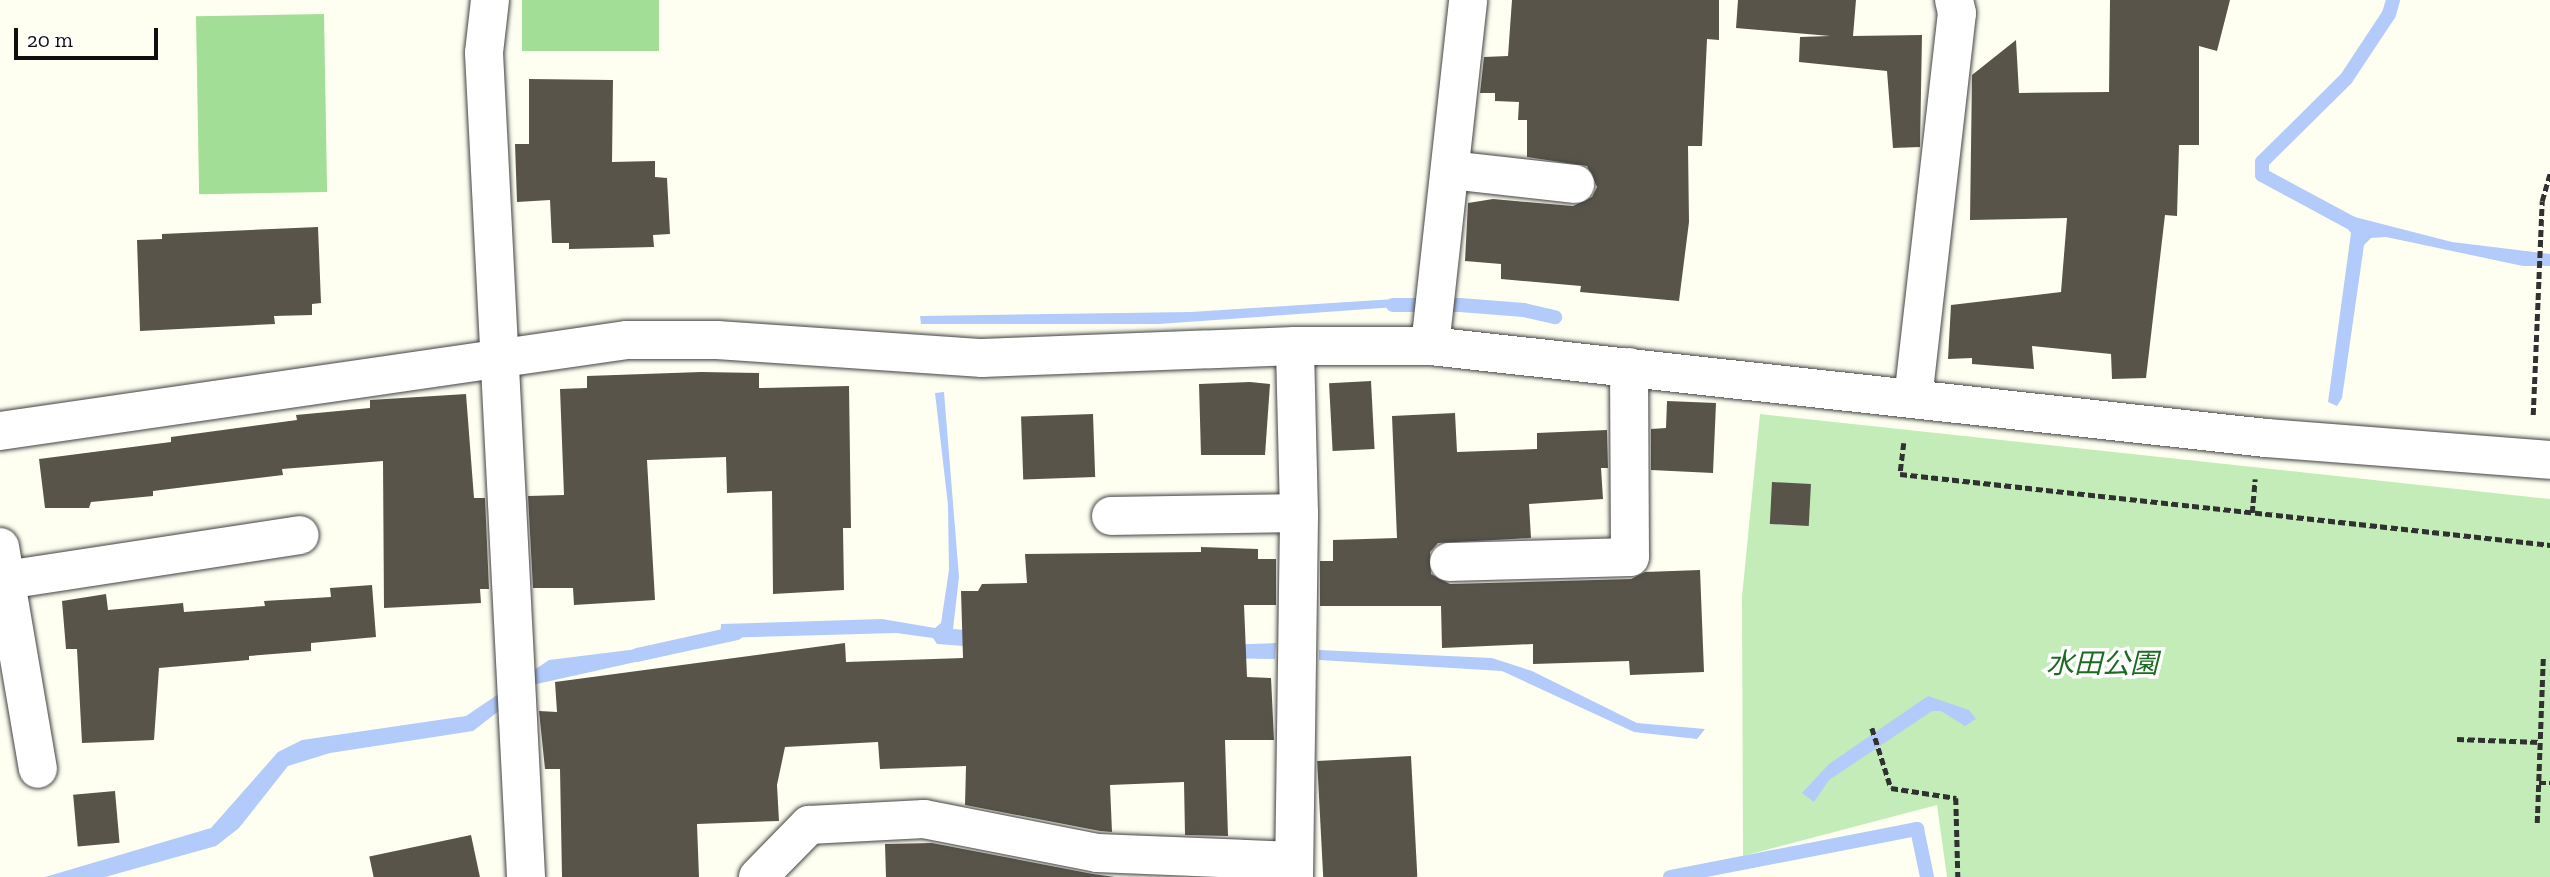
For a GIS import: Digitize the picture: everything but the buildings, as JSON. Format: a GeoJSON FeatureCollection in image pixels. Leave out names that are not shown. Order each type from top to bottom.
{"type":"FeatureCollection","features":[{"type":"Feature","properties":{"kind":"street"},"geometry":{"type":"LineString","coordinates":[[490,0],[484,53],[526,877]]}},
{"type":"Feature","properties":{"kind":"street"},"geometry":{"type":"LineString","coordinates":[[1430,346],[1468,0]]}},
{"type":"Feature","properties":{"kind":"street"},"geometry":{"type":"LineString","coordinates":[[1910,414],[1957,13],[1954,0]]}},
{"type":"Feature","properties":{"kind":"street"},"geometry":{"type":"LineString","coordinates":[[1450,170],[1575,184]]}},
{"type":"Feature","properties":{"kind":"street"},"geometry":{"type":"LineString","coordinates":[[0,431],[627,340],[718,340],[982,358],[1295,346],[1430,346],[1629,367],[1910,414],[2541,459]]}},
{"type":"Feature","properties":{"kind":"street"},"geometry":{"type":"LineString","coordinates":[[758,877],[809,825],[924,819],[1097,853],[1294,869],[1299,513],[1295,346]]}},
{"type":"Feature","properties":{"kind":"street"},"geometry":{"type":"LineString","coordinates":[[1449,562],[1630,557],[1629,367]]}},
{"type":"Feature","properties":{"kind":"street"},"geometry":{"type":"LineString","coordinates":[[1111,516],[1299,513]]}},
{"type":"Feature","properties":{"kind":"street"},"geometry":{"type":"LineString","coordinates":[[38,769],[3,564],[300,535]]}},
{"type":"Feature","properties":{"kind":"path"},"geometry":{"type":"LineString","coordinates":[[2541,459],[2541,214],[2550,173]]}},
{"type":"Feature","properties":{"kind":"path"},"geometry":{"type":"LineString","coordinates":[[1910,414],[1900,474],[2550,545]]}},
{"type":"Feature","properties":{"kind":"path"},"geometry":{"type":"LineString","coordinates":[[2252,513],[2257,468]]}},
{"type":"Feature","properties":{"kind":"path"},"geometry":{"type":"LineString","coordinates":[[2537,823],[2543,658]]}},
{"type":"Feature","properties":{"kind":"path"},"geometry":{"type":"LineString","coordinates":[[2541,722],[2550,722]]}},
{"type":"Feature","properties":{"kind":"path"},"geometry":{"type":"LineString","coordinates":[[1872,727],[1891,788],[1956,798],[1958,877]]}},
{"type":"Feature","properties":{"kind":"path"},"geometry":{"type":"LineString","coordinates":[[2456,739],[2540,742]]}},
{"type":"Feature","properties":{"kind":"path"},"geometry":{"type":"LineString","coordinates":[[2539,783],[2550,783]]}},
{"type":"Feature","properties":{"kind":"green space"},"geometry":{"type":"Polygon","coordinates":[[[522,0],[659,0],[659,51],[522,51],[522,0]]]}},
{"type":"Feature","properties":{"kind":"green space"},"geometry":{"type":"Polygon","coordinates":[[[324,14],[327,192],[199,194],[196,16],[324,14]]]}},
{"type":"Feature","properties":{"kind":"green space","name":"水田公園"},"geometry":{"type":"Polygon","coordinates":[[[1760,414],[2550,499],[2550,877],[1947,877],[1937,805],[1743,856],[1742,597],[1760,414]]]}},
{"type":"Feature","properties":{"kind":"water"},"geometry":{"type":"Polygon","coordinates":[[[2347,215],[2452,242],[2550,254],[2550,266],[2523,266],[2386,237],[2371,238],[2364,245],[2342,398],[2337,406],[2328,402],[2351,233],[2337,216],[2347,215]]]}},
{"type":"Feature","properties":{"kind":"water"},"geometry":{"type":"Polygon","coordinates":[[[1410,298],[1410,306],[1159,324],[921,324],[920,316],[1191,312],[1410,298]]]}},
{"type":"Feature","properties":{"kind":"water"},"geometry":{"type":"Polygon","coordinates":[[[944,392],[959,577],[953,629],[1165,647],[1276,643],[1275,659],[1100,656],[937,644],[933,638],[896,633],[720,638],[721,624],[882,619],[935,628],[941,623],[949,570],[948,505],[935,393],[944,392]]]}},
{"type":"Feature","properties":{"kind":"water"},"geometry":{"type":"Polygon","coordinates":[[[654,647],[658,657],[532,685],[473,731],[330,753],[288,766],[239,828],[216,846],[105,877],[45,877],[211,828],[278,752],[302,740],[466,716],[549,660],[654,647]]]}},
{"type":"Feature","properties":{"kind":"water"},"geometry":{"type":"Polygon","coordinates":[[[1319,650],[1492,658],[1532,671],[1637,723],[1705,729],[1697,739],[1634,732],[1502,671],[1319,660],[1319,650]]]}},
{"type":"Feature","properties":{"kind":"water"},"geometry":{"type":"Polygon","coordinates":[[[1928,696],[1969,710],[1976,719],[1965,726],[1941,711],[1932,711],[1829,780],[1814,802],[1802,793],[1829,764],[1928,696]]]}},
{"type":"Feature","properties":{"kind":"waterway"},"geometry":{"type":"LineString","coordinates":[[2353,224],[2262,175],[2262,162],[2346,79],[2389,14],[2393,0]]}},
{"type":"Feature","properties":{"kind":"waterway"},"geometry":{"type":"LineString","coordinates":[[1393,305],[1460,305],[1524,310],[1555,317]]}},
{"type":"Feature","properties":{"kind":"waterway"},"geometry":{"type":"LineString","coordinates":[[637,655],[737,633]]}},
{"type":"Feature","properties":{"kind":"waterway"},"geometry":{"type":"LineString","coordinates":[[1670,877],[1917,829],[1927,877]]}}]}
